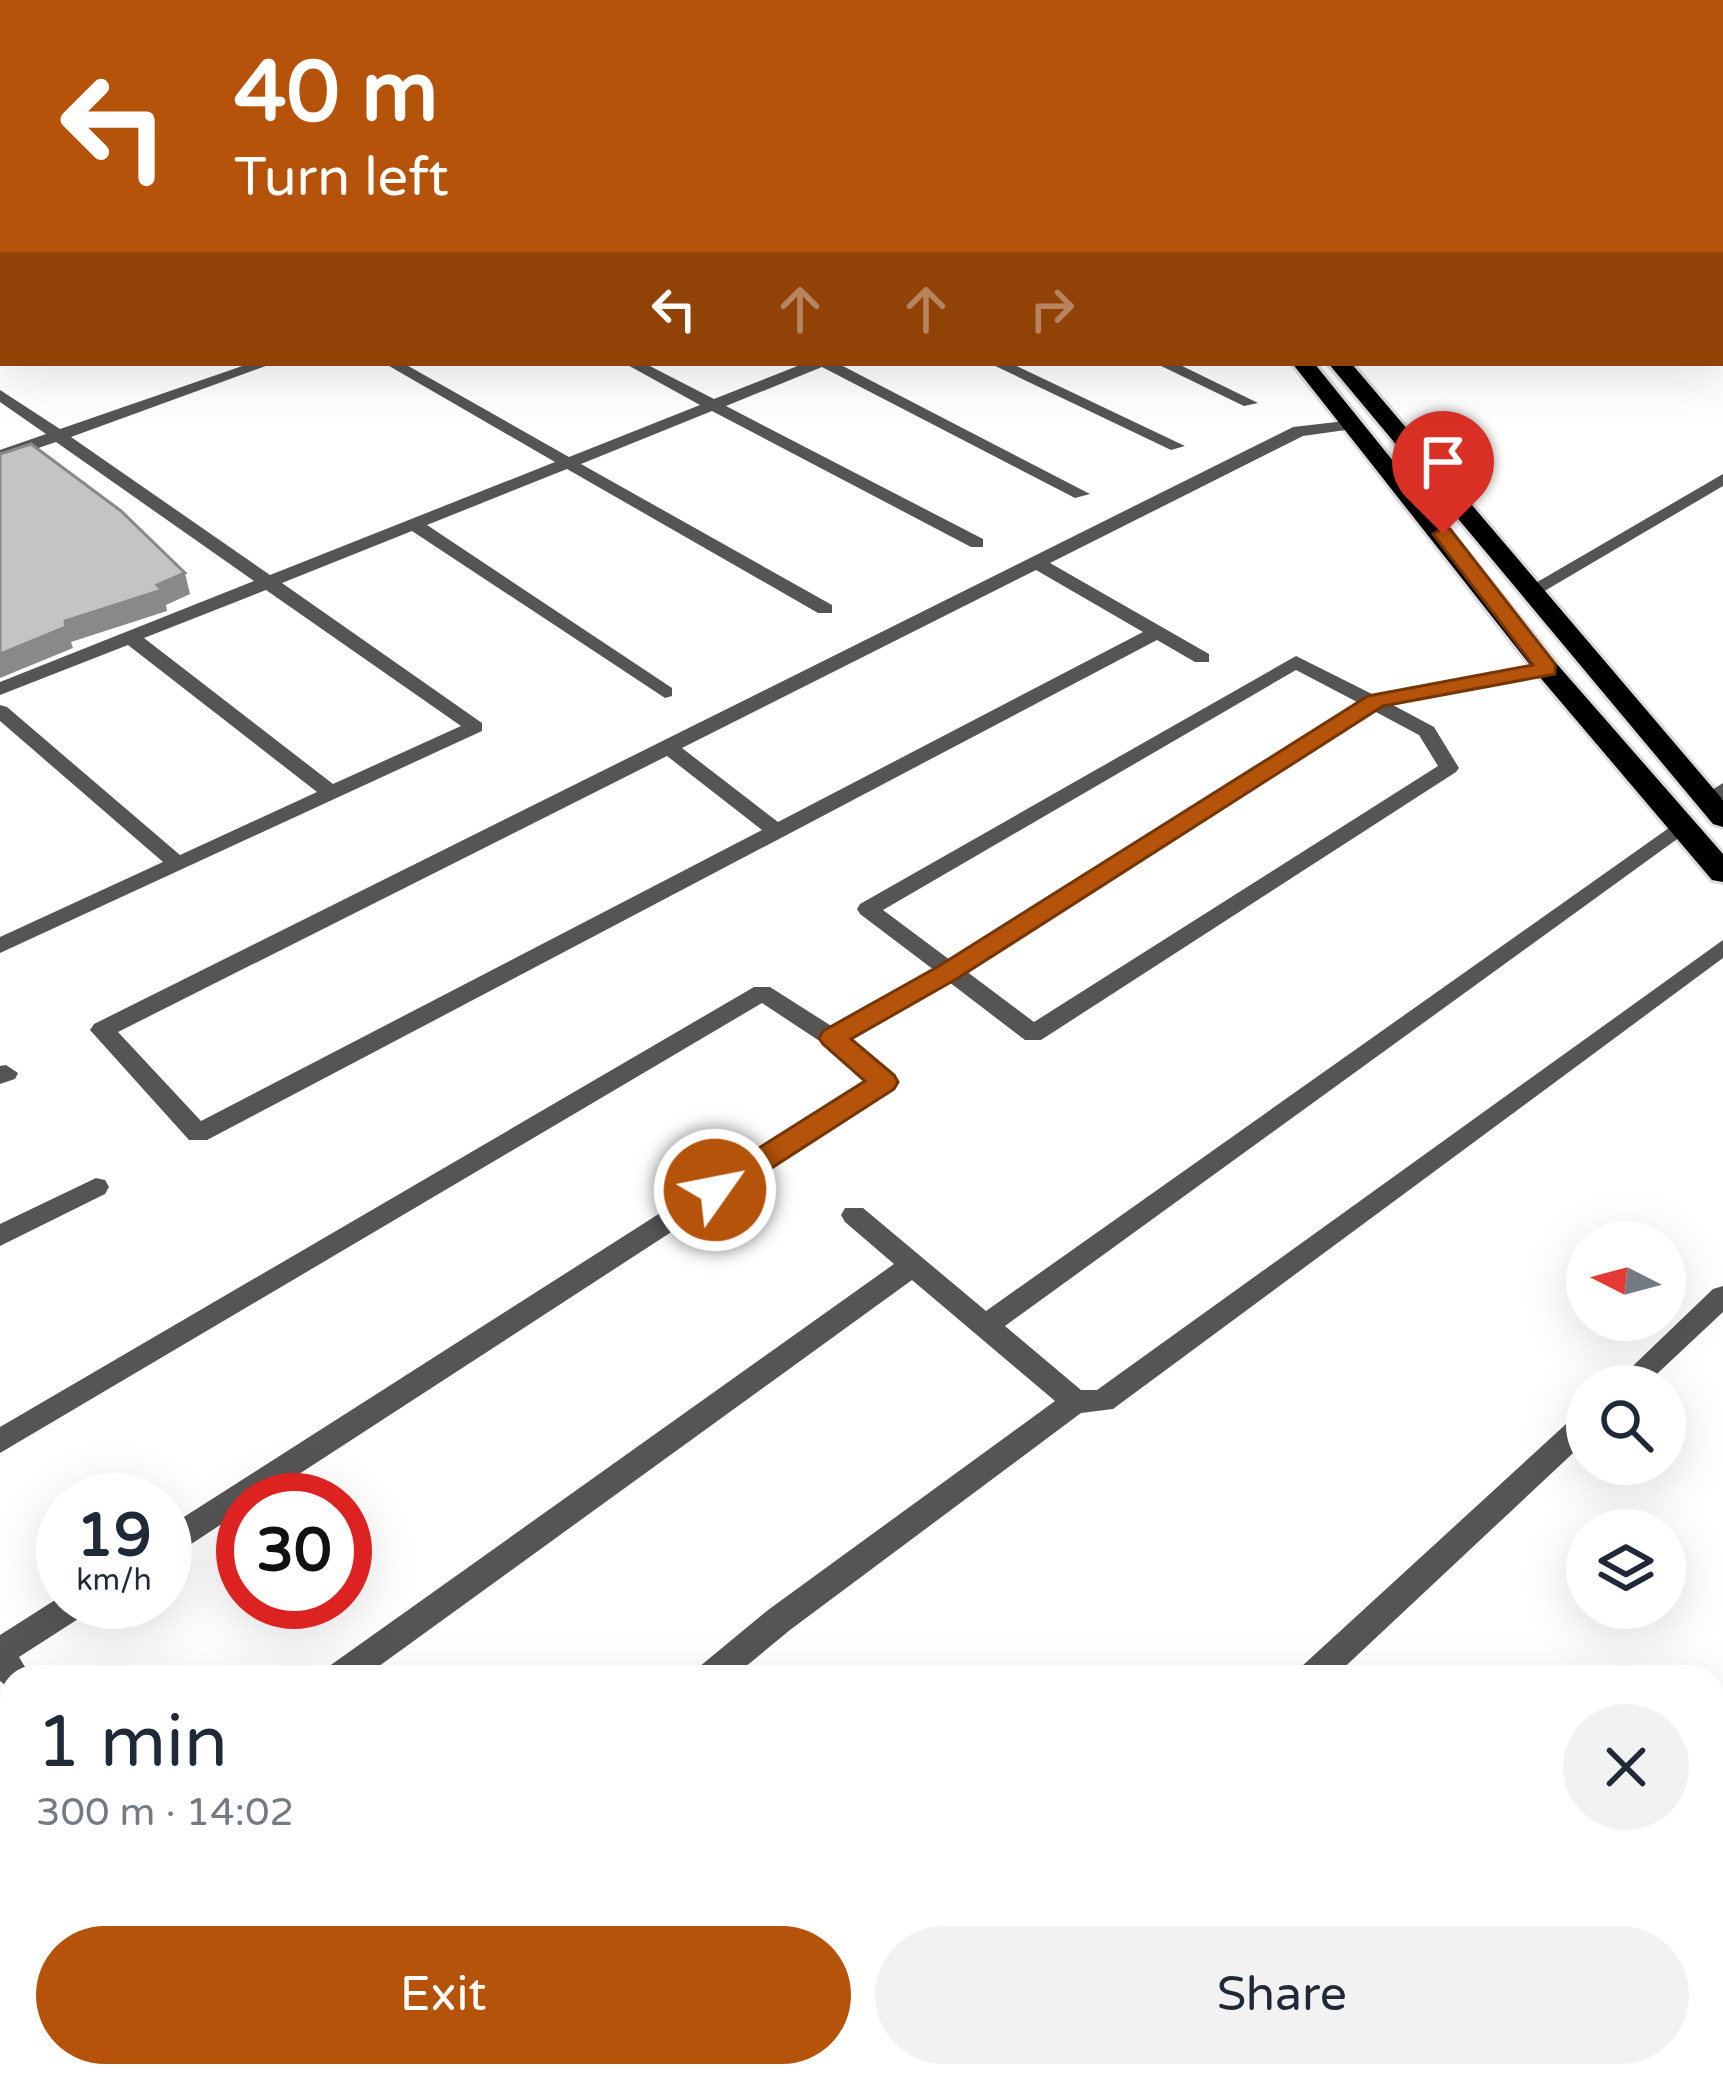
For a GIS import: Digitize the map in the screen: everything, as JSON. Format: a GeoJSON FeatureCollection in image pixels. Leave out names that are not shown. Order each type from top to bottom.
{"type":"FeatureCollection","features":[{"type":"Feature","properties":{"kind":"highway"},"geometry":{"type":"LineString","coordinates":[[1305,366],[1547,669],[1723,873]]}},
{"type":"Feature","properties":{"kind":"highway"},"geometry":{"type":"LineString","coordinates":[[1341,366],[1529,592],[1718,802]]}},
{"type":"Feature","properties":{"kind":"street"},"geometry":{"type":"LineString","coordinates":[[0,456],[257,366]]}},
{"type":"Feature","properties":{"kind":"street"},"geometry":{"type":"LineString","coordinates":[[397,366],[825,608]]}},
{"type":"Feature","properties":{"kind":"street"},"geometry":{"type":"LineString","coordinates":[[638,366],[977,543]]}},
{"type":"Feature","properties":{"kind":"street"},"geometry":{"type":"LineString","coordinates":[[0,688],[814,366]]}},
{"type":"Feature","properties":{"kind":"street"},"geometry":{"type":"LineString","coordinates":[[828,366],[1081,494]]}},
{"type":"Feature","properties":{"kind":"street"},"geometry":{"type":"LineString","coordinates":[[1004,366],[1177,446]]}},
{"type":"Feature","properties":{"kind":"street"},"geometry":{"type":"LineString","coordinates":[[1170,366],[1250,403]]}},
{"type":"Feature","properties":{"kind":"street"},"geometry":{"type":"LineString","coordinates":[[0,395],[475,727],[11,941],[0,918]]}},
{"type":"Feature","properties":{"kind":"street"},"geometry":{"type":"LineString","coordinates":[[1154,634],[198,1134],[102,1030],[1299,431],[1354,425]]}},
{"type":"Feature","properties":{"kind":"street"},"geometry":{"type":"LineString","coordinates":[[1529,592],[1723,478]]}},
{"type":"Feature","properties":{"kind":"street"},"geometry":{"type":"LineString","coordinates":[[412,523],[665,692]]}},
{"type":"Feature","properties":{"kind":"street"},"geometry":{"type":"LineString","coordinates":[[1036,562],[1202,658]]}},
{"type":"Feature","properties":{"kind":"street"},"geometry":{"type":"LineString","coordinates":[[130,637],[331,793]]}},
{"type":"Feature","properties":{"kind":"street"},"geometry":{"type":"LineString","coordinates":[[1295,662],[1427,731],[1449,768],[1034,1034],[948,972],[868,909],[1295,662]]}},
{"type":"Feature","properties":{"kind":"street"},"geometry":{"type":"LineString","coordinates":[[832,1038],[948,972],[1376,701],[1547,669]]}},
{"type":"Feature","properties":{"kind":"street"},"geometry":{"type":"LineString","coordinates":[[0,711],[178,863]]}},
{"type":"Feature","properties":{"kind":"street"},"geometry":{"type":"LineString","coordinates":[[668,747],[777,831]]}},
{"type":"Feature","properties":{"kind":"street"},"geometry":{"type":"LineString","coordinates":[[985,1327],[1683,824]]}},
{"type":"Feature","properties":{"kind":"street"},"geometry":{"type":"LineString","coordinates":[[725,1665],[797,1606],[1075,1402],[1103,1401],[1723,947]]}},
{"type":"Feature","properties":{"kind":"street"},"geometry":{"type":"LineString","coordinates":[[0,1441],[762,992],[832,1038],[884,1082],[192,1528]]}},
{"type":"Feature","properties":{"kind":"street"},"geometry":{"type":"LineString","coordinates":[[0,1236],[96,1187]]}},
{"type":"Feature","properties":{"kind":"street"},"geometry":{"type":"LineString","coordinates":[[854,1215],[1075,1402]]}},
{"type":"Feature","properties":{"kind":"street"},"geometry":{"type":"LineString","coordinates":[[356,1665],[913,1265]]}},
{"type":"Feature","properties":{"kind":"street"},"geometry":{"type":"LineString","coordinates":[[1649,1365],[1723,1296]]}},
{"type":"Feature","properties":{"kind":"street"},"geometry":{"type":"LineString","coordinates":[[1325,1665],[1566,1441]]}},
{"type":"Feature","properties":{"kind":"street"},"geometry":{"type":"LineString","coordinates":[[0,1653],[36,1629]]}},
{"type":"Feature","properties":{"kind":"building"},"geometry":{"type":"Polygon","coordinates":[[[31,444],[121,511],[185,573],[157,585],[162,590],[65,621],[66,627],[0,654],[0,454],[31,444]]]}},
{"type":"Feature","properties":{"kind":"route"},"geometry":{"type":"LineString","coordinates":[[715,1190],[884,1082],[832,1038],[948,972],[1376,701],[1547,669],[1443,534]]}}]}
